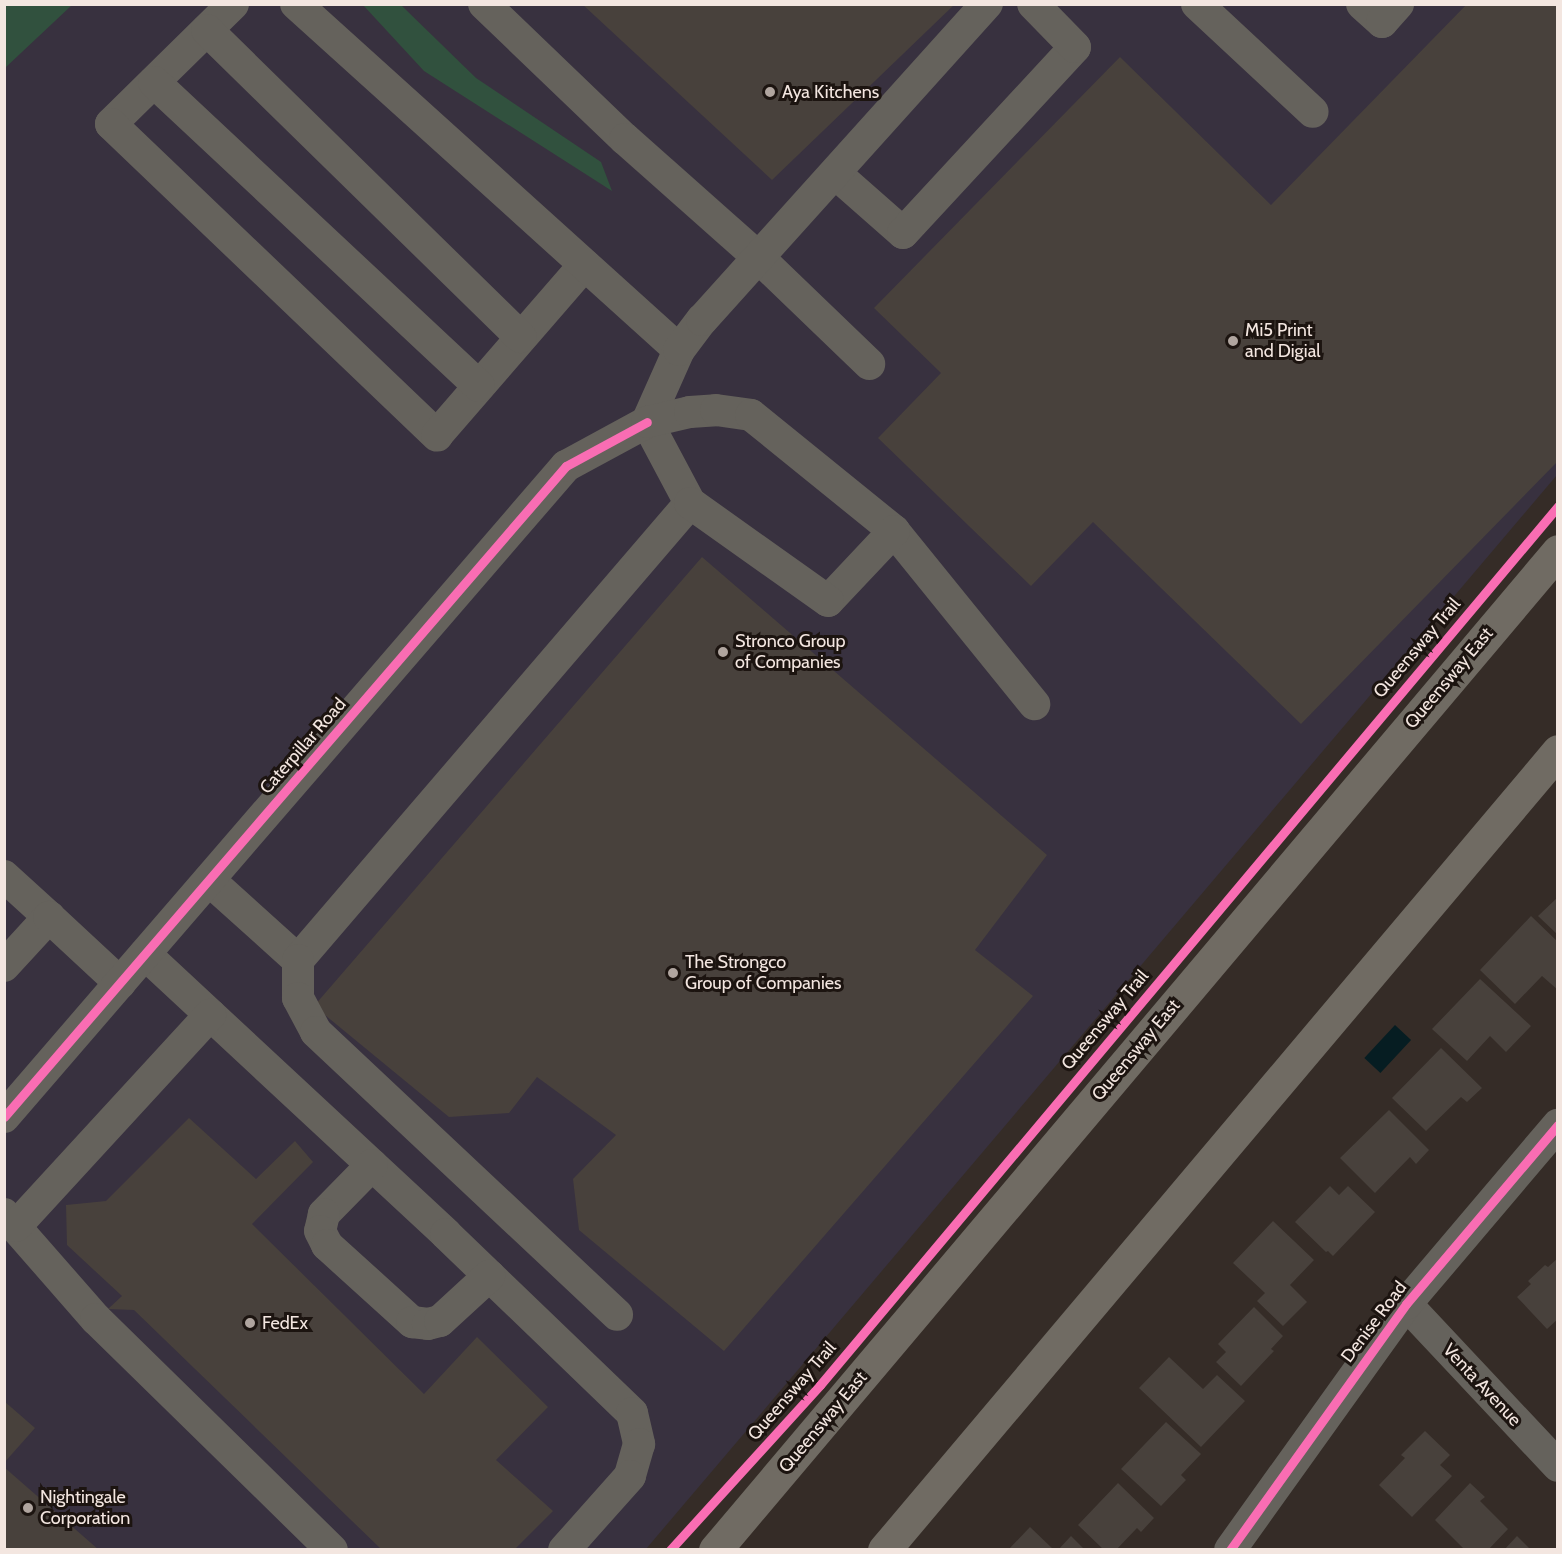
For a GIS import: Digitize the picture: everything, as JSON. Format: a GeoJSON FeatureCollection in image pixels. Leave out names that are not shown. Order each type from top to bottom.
{"type":"FeatureCollection","features":[{"type":"Feature","properties":{"kind":"main road","name":"Queensway East"},"geometry":{"type":"LineString","coordinates":[[715,1550],[1557,551]]}},
{"type":"Feature","properties":{"kind":"main road"},"geometry":{"type":"LineString","coordinates":[[884,1550],[1557,751]]}},
{"type":"Feature","properties":{"kind":"street"},"geometry":{"type":"LineString","coordinates":[[233,4],[111,124],[437,435],[584,265]]}},
{"type":"Feature","properties":{"kind":"street"},"geometry":{"type":"LineString","coordinates":[[296,4],[679,350]]}},
{"type":"Feature","properties":{"kind":"street"},"geometry":{"type":"LineString","coordinates":[[484,4],[625,139],[759,258],[869,364]]}},
{"type":"Feature","properties":{"kind":"street"},"geometry":{"type":"LineString","coordinates":[[894,531],[828,601],[690,503],[647,422],[679,350],[702,320],[987,4]]}},
{"type":"Feature","properties":{"kind":"street"},"geometry":{"type":"LineString","coordinates":[[836,174],[903,233],[1075,47],[1033,4]]}},
{"type":"Feature","properties":{"kind":"street"},"geometry":{"type":"LineString","coordinates":[[1197,4],[1313,112]]}},
{"type":"Feature","properties":{"kind":"street"},"geometry":{"type":"LineString","coordinates":[[1362,4],[1382,22],[1398,4]]}},
{"type":"Feature","properties":{"kind":"street"},"geometry":{"type":"LineString","coordinates":[[207,30],[521,338]]}},
{"type":"Feature","properties":{"kind":"street"},"geometry":{"type":"LineString","coordinates":[[154,82],[479,386]]}},
{"type":"Feature","properties":{"kind":"street","name":"Caterpillar Road"},"geometry":{"type":"LineString","coordinates":[[4,1117],[566,466],[647,422],[690,412],[716,410],[751,415],[894,531],[1034,704]]}},
{"type":"Feature","properties":{"kind":"street"},"geometry":{"type":"LineString","coordinates":[[617,1315],[316,1032],[298,998],[298,960],[690,503]]}},
{"type":"Feature","properties":{"kind":"street"},"geometry":{"type":"LineString","coordinates":[[4,876],[120,982]]}},
{"type":"Feature","properties":{"kind":"street"},"geometry":{"type":"LineString","coordinates":[[208,880],[298,960]]}},
{"type":"Feature","properties":{"kind":"street"},"geometry":{"type":"LineString","coordinates":[[4,966],[49,917]]}},
{"type":"Feature","properties":{"kind":"street"},"geometry":{"type":"LineString","coordinates":[[145,954],[372,1165],[632,1413],[639,1444],[630,1476],[564,1550]]}},
{"type":"Feature","properties":{"kind":"street"},"geometry":{"type":"LineString","coordinates":[[210,1015],[10,1220],[96,1319],[332,1550]]}},
{"type":"Feature","properties":{"kind":"street","name":"Denise Road"},"geometry":{"type":"LineString","coordinates":[[1230,1550],[1406,1304],[1557,1125]]}},
{"type":"Feature","properties":{"kind":"street"},"geometry":{"type":"LineString","coordinates":[[372,1165],[324,1214],[320,1231],[327,1245],[412,1322],[428,1324],[440,1321],[489,1276]]}},
{"type":"Feature","properties":{"kind":"street","name":"Venta Avenue"},"geometry":{"type":"LineString","coordinates":[[1406,1304],[1557,1466]]}},
{"type":"Feature","properties":{"kind":"shaded area"},"geometry":{"type":"Polygon","coordinates":[[[5,5],[1557,5],[1557,475],[646,1549],[5,1550],[5,5]]]}},
{"type":"Feature","properties":{"kind":"green space"},"geometry":{"type":"Polygon","coordinates":[[[5,4],[72,4],[72,5],[5,68],[5,4]]]}},
{"type":"Feature","properties":{"kind":"green space"},"geometry":{"type":"Polygon","coordinates":[[[363,5],[401,5],[476,78],[601,162],[612,191],[424,71],[363,5]]]}},
{"type":"Feature","properties":{"kind":"water"},"geometry":{"type":"Polygon","coordinates":[[[1395,1025],[1411,1040],[1380,1073],[1364,1058],[1395,1025]]]}},
{"type":"Feature","properties":{"kind":"building","name":"Aya Kitchens"},"geometry":{"type":"Polygon","coordinates":[[[582,4],[955,4],[772,180],[582,4]]]}},
{"type":"Feature","properties":{"kind":"building","name":"Mi5 Print and Digial"},"geometry":{"type":"Polygon","coordinates":[[[1467,4],[1558,4],[1558,461],[1301,724],[1093,522],[1031,586],[878,438],[941,373],[874,308],[1120,57],[1271,205],[1467,4]]]}},
{"type":"Feature","properties":{"kind":"building","name":"The Strongco Group of Companies"},"geometry":{"type":"Polygon","coordinates":[[[702,557],[1047,855],[975,950],[1033,996],[724,1351],[579,1230],[573,1179],[616,1135],[537,1077],[509,1113],[449,1117],[314,1006],[702,557]]]}},
{"type":"Feature","properties":{"kind":"building"},"geometry":{"type":"Polygon","coordinates":[[[1558,897],[1558,935],[1538,916],[1558,897]]]}},
{"type":"Feature","properties":{"kind":"building"},"geometry":{"type":"Polygon","coordinates":[[[1531,916],[1558,942],[1558,990],[1542,976],[1515,1004],[1480,970],[1531,916]]]}},
{"type":"Feature","properties":{"kind":"building"},"geometry":{"type":"Polygon","coordinates":[[[1480,979],[1531,1026],[1506,1052],[1490,1036],[1467,1061],[1432,1029],[1480,979]]]}},
{"type":"Feature","properties":{"kind":"building"},"geometry":{"type":"Polygon","coordinates":[[[1441,1048],[1482,1088],[1467,1102],[1461,1097],[1426,1131],[1392,1098],[1441,1048]]]}},
{"type":"Feature","properties":{"kind":"building"},"geometry":{"type":"Polygon","coordinates":[[[1389,1110],[1429,1150],[1416,1164],[1410,1157],[1375,1193],[1340,1158],[1389,1110]]]}},
{"type":"Feature","properties":{"kind":"building","name":"FedEx"},"geometry":{"type":"Polygon","coordinates":[[[189,1118],[256,1179],[295,1141],[313,1162],[252,1224],[424,1394],[477,1337],[548,1407],[496,1460],[553,1511],[514,1550],[382,1550],[134,1310],[108,1309],[122,1296],[67,1245],[66,1205],[106,1201],[189,1118]]]}},
{"type":"Feature","properties":{"kind":"building"},"geometry":{"type":"Polygon","coordinates":[[[1330,1186],[1339,1195],[1348,1186],[1375,1212],[1333,1256],[1295,1222],[1330,1186]]]}},
{"type":"Feature","properties":{"kind":"building"},"geometry":{"type":"Polygon","coordinates":[[[1273,1221],[1314,1260],[1290,1285],[1307,1302],[1283,1326],[1257,1301],[1265,1293],[1233,1263],[1273,1221]]]}},
{"type":"Feature","properties":{"kind":"building"},"geometry":{"type":"Polygon","coordinates":[[[1558,1258],[1558,1319],[1547,1329],[1517,1297],[1531,1284],[1528,1281],[1545,1265],[1548,1267],[1558,1258]]]}},
{"type":"Feature","properties":{"kind":"building"},"geometry":{"type":"Polygon","coordinates":[[[1254,1307],[1283,1336],[1271,1349],[1274,1351],[1241,1386],[1216,1362],[1226,1352],[1218,1344],[1254,1307]]]}},
{"type":"Feature","properties":{"kind":"building"},"geometry":{"type":"Polygon","coordinates":[[[1169,1357],[1203,1389],[1217,1375],[1245,1401],[1201,1447],[1139,1388],[1169,1357]]]}},
{"type":"Feature","properties":{"kind":"building","name":"Nightingale Corporation"},"geometry":{"type":"Polygon","coordinates":[[[4,1401],[35,1428],[4,1463],[4,1401]]]}},
{"type":"Feature","properties":{"kind":"building"},"geometry":{"type":"Polygon","coordinates":[[[1166,1422],[1201,1454],[1181,1475],[1186,1480],[1161,1506],[1121,1469],[1166,1422]]]}},
{"type":"Feature","properties":{"kind":"building"},"geometry":{"type":"Polygon","coordinates":[[[1425,1431],[1450,1455],[1440,1465],[1452,1476],[1412,1517],[1379,1485],[1405,1458],[1401,1455],[1425,1431]]]}},
{"type":"Feature","properties":{"kind":"building","name":"Nightingale Corporation"},"geometry":{"type":"Polygon","coordinates":[[[4,1467],[99,1550],[4,1550],[4,1467]]]}},
{"type":"Feature","properties":{"kind":"building"},"geometry":{"type":"Polygon","coordinates":[[[1118,1483],[1154,1518],[1141,1532],[1137,1528],[1116,1550],[1104,1550],[1078,1525],[1118,1483]]]}},
{"type":"Feature","properties":{"kind":"building"},"geometry":{"type":"Polygon","coordinates":[[[1470,1483],[1485,1497],[1480,1501],[1508,1529],[1488,1550],[1465,1550],[1435,1520],[1470,1483]]]}},
{"type":"Feature","properties":{"kind":"building"},"geometry":{"type":"Polygon","coordinates":[[[1030,1527],[1054,1550],[1008,1550],[1030,1527]]]}},
{"type":"Feature","properties":{"kind":"building"},"geometry":{"type":"Polygon","coordinates":[[[1071,1536],[1085,1550],[1058,1550],[1071,1536]]]}},
{"type":"Feature","properties":{"kind":"building"},"geometry":{"type":"Polygon","coordinates":[[[1517,1536],[1531,1550],[1504,1550],[1517,1536]]]}},
{"type":"Feature","properties":{"kind":"cycle path"},"geometry":{"type":"LineString","coordinates":[[4,1117],[566,466],[647,422]]}},
{"type":"Feature","properties":{"kind":"cycle path","name":"Queensway Trail"},"geometry":{"type":"LineString","coordinates":[[670,1550],[820,1385],[1558,506]]}},
{"type":"Feature","properties":{"kind":"cycle path"},"geometry":{"type":"LineString","coordinates":[[1230,1550],[1406,1304],[1558,1125]]}},
{"type":"Feature","properties":{"kind":"place","name":"Aya Kitchens"},"geometry":{"type":"Point","coordinates":[770,92]}},
{"type":"Feature","properties":{"kind":"place","name":"Mi5 Print and Digial"},"geometry":{"type":"Point","coordinates":[1233,341]}},
{"type":"Feature","properties":{"kind":"place","name":"Stronco Group of Companies"},"geometry":{"type":"Point","coordinates":[723,652]}},
{"type":"Feature","properties":{"kind":"place","name":"The Strongco Group of Companies"},"geometry":{"type":"Point","coordinates":[673,973]}},
{"type":"Feature","properties":{"kind":"place","name":"FedEx"},"geometry":{"type":"Point","coordinates":[250,1323]}},
{"type":"Feature","properties":{"kind":"place","name":"Nightingale Corporation"},"geometry":{"type":"Point","coordinates":[28,1508]}}]}
